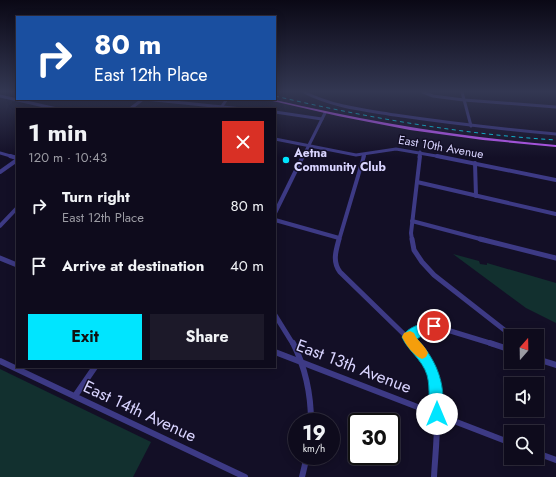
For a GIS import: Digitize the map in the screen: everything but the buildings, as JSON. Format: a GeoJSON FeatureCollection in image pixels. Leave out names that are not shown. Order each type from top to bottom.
{"type":"FeatureCollection","features":[{"type":"Feature","properties":{"kind":"main road"},"geometry":{"type":"LineString","coordinates":[[337,114],[446,135],[556,146]]}},
{"type":"Feature","properties":{"kind":"street"},"geometry":{"type":"LineString","coordinates":[[293,114],[322,118]]}},
{"type":"Feature","properties":{"kind":"street"},"geometry":{"type":"LineString","coordinates":[[276,211],[324,114]]}},
{"type":"Feature","properties":{"kind":"street"},"geometry":{"type":"LineString","coordinates":[[391,114],[471,126],[556,134]]}},
{"type":"Feature","properties":{"kind":"street"},"geometry":{"type":"LineString","coordinates":[[468,114],[471,126]]}},
{"type":"Feature","properties":{"kind":"street","name":"East 10th Avenue"},"geometry":{"type":"LineString","coordinates":[[276,139],[350,155],[364,155],[395,148],[556,180]]}},
{"type":"Feature","properties":{"kind":"street"},"geometry":{"type":"LineString","coordinates":[[420,152],[412,221],[412,244],[422,262],[434,275],[504,330]]}},
{"type":"Feature","properties":{"kind":"street"},"geometry":{"type":"LineString","coordinates":[[0,153],[16,159]]}},
{"type":"Feature","properties":{"kind":"street"},"geometry":{"type":"LineString","coordinates":[[364,155],[334,259],[339,272],[408,337],[422,353],[432,372],[436,389],[437,414],[434,477]]}},
{"type":"Feature","properties":{"kind":"street"},"geometry":{"type":"LineString","coordinates":[[0,172],[16,160]]}},
{"type":"Feature","properties":{"kind":"street"},"geometry":{"type":"LineString","coordinates":[[475,163],[476,196]]}},
{"type":"Feature","properties":{"kind":"street"},"geometry":{"type":"LineString","coordinates":[[417,182],[556,214]]}},
{"type":"Feature","properties":{"kind":"street"},"geometry":{"type":"LineString","coordinates":[[0,226],[16,209]]}},
{"type":"Feature","properties":{"kind":"street"},"geometry":{"type":"LineString","coordinates":[[276,220],[339,238]]}},
{"type":"Feature","properties":{"kind":"street"},"geometry":{"type":"LineString","coordinates":[[412,221],[556,258]]}},
{"type":"Feature","properties":{"kind":"street"},"geometry":{"type":"LineString","coordinates":[[0,258],[16,265]]}},
{"type":"Feature","properties":{"kind":"street"},"geometry":{"type":"LineString","coordinates":[[276,316],[288,333],[303,362],[308,381],[310,413]]}},
{"type":"Feature","properties":{"kind":"street"},"geometry":{"type":"LineString","coordinates":[[408,337],[424,328],[434,326],[504,348]]}},
{"type":"Feature","properties":{"kind":"street","name":"East 13th Avenue"},"geometry":{"type":"LineString","coordinates":[[276,352],[504,440]]}},
{"type":"Feature","properties":{"kind":"street","name":"East 14th Avenue"},"geometry":{"type":"LineString","coordinates":[[0,361],[245,477]]}},
{"type":"Feature","properties":{"kind":"street"},"geometry":{"type":"LineString","coordinates":[[544,361],[556,365]]}},
{"type":"Feature","properties":{"kind":"street"},"geometry":{"type":"LineString","coordinates":[[75,396],[95,368]]}},
{"type":"Feature","properties":{"kind":"street"},"geometry":{"type":"LineString","coordinates":[[544,456],[556,460]]}},
{"type":"Feature","properties":{"kind":"street"},"geometry":{"type":"LineString","coordinates":[[302,477],[305,465]]}},
{"type":"Feature","properties":{"kind":"green space"},"geometry":{"type":"Polygon","coordinates":[[[453,254],[479,261],[480,264],[487,265],[487,263],[556,283],[556,323],[526,308],[453,254]]]}},
{"type":"Feature","properties":{"kind":"green space"},"geometry":{"type":"Polygon","coordinates":[[[0,369],[151,442],[133,477],[0,477],[0,369]]]}},
{"type":"Feature","properties":{"kind":"railway"},"geometry":{"type":"LineString","coordinates":[[361,114],[485,134],[556,140]]}},
{"type":"Feature","properties":{"kind":"slow traffic"},"geometry":{"type":"LineString","coordinates":[[410,337],[408,337],[422,353]]}},
{"type":"Feature","properties":{"kind":"place","name":"Aetna Community Club"},"geometry":{"type":"Point","coordinates":[286,160]}},
{"type":"Feature","properties":{"kind":"route"},"geometry":{"type":"LineString","coordinates":[[434,326],[424,328],[408,337],[422,353],[429,364],[435,380],[437,414]]}}]}
